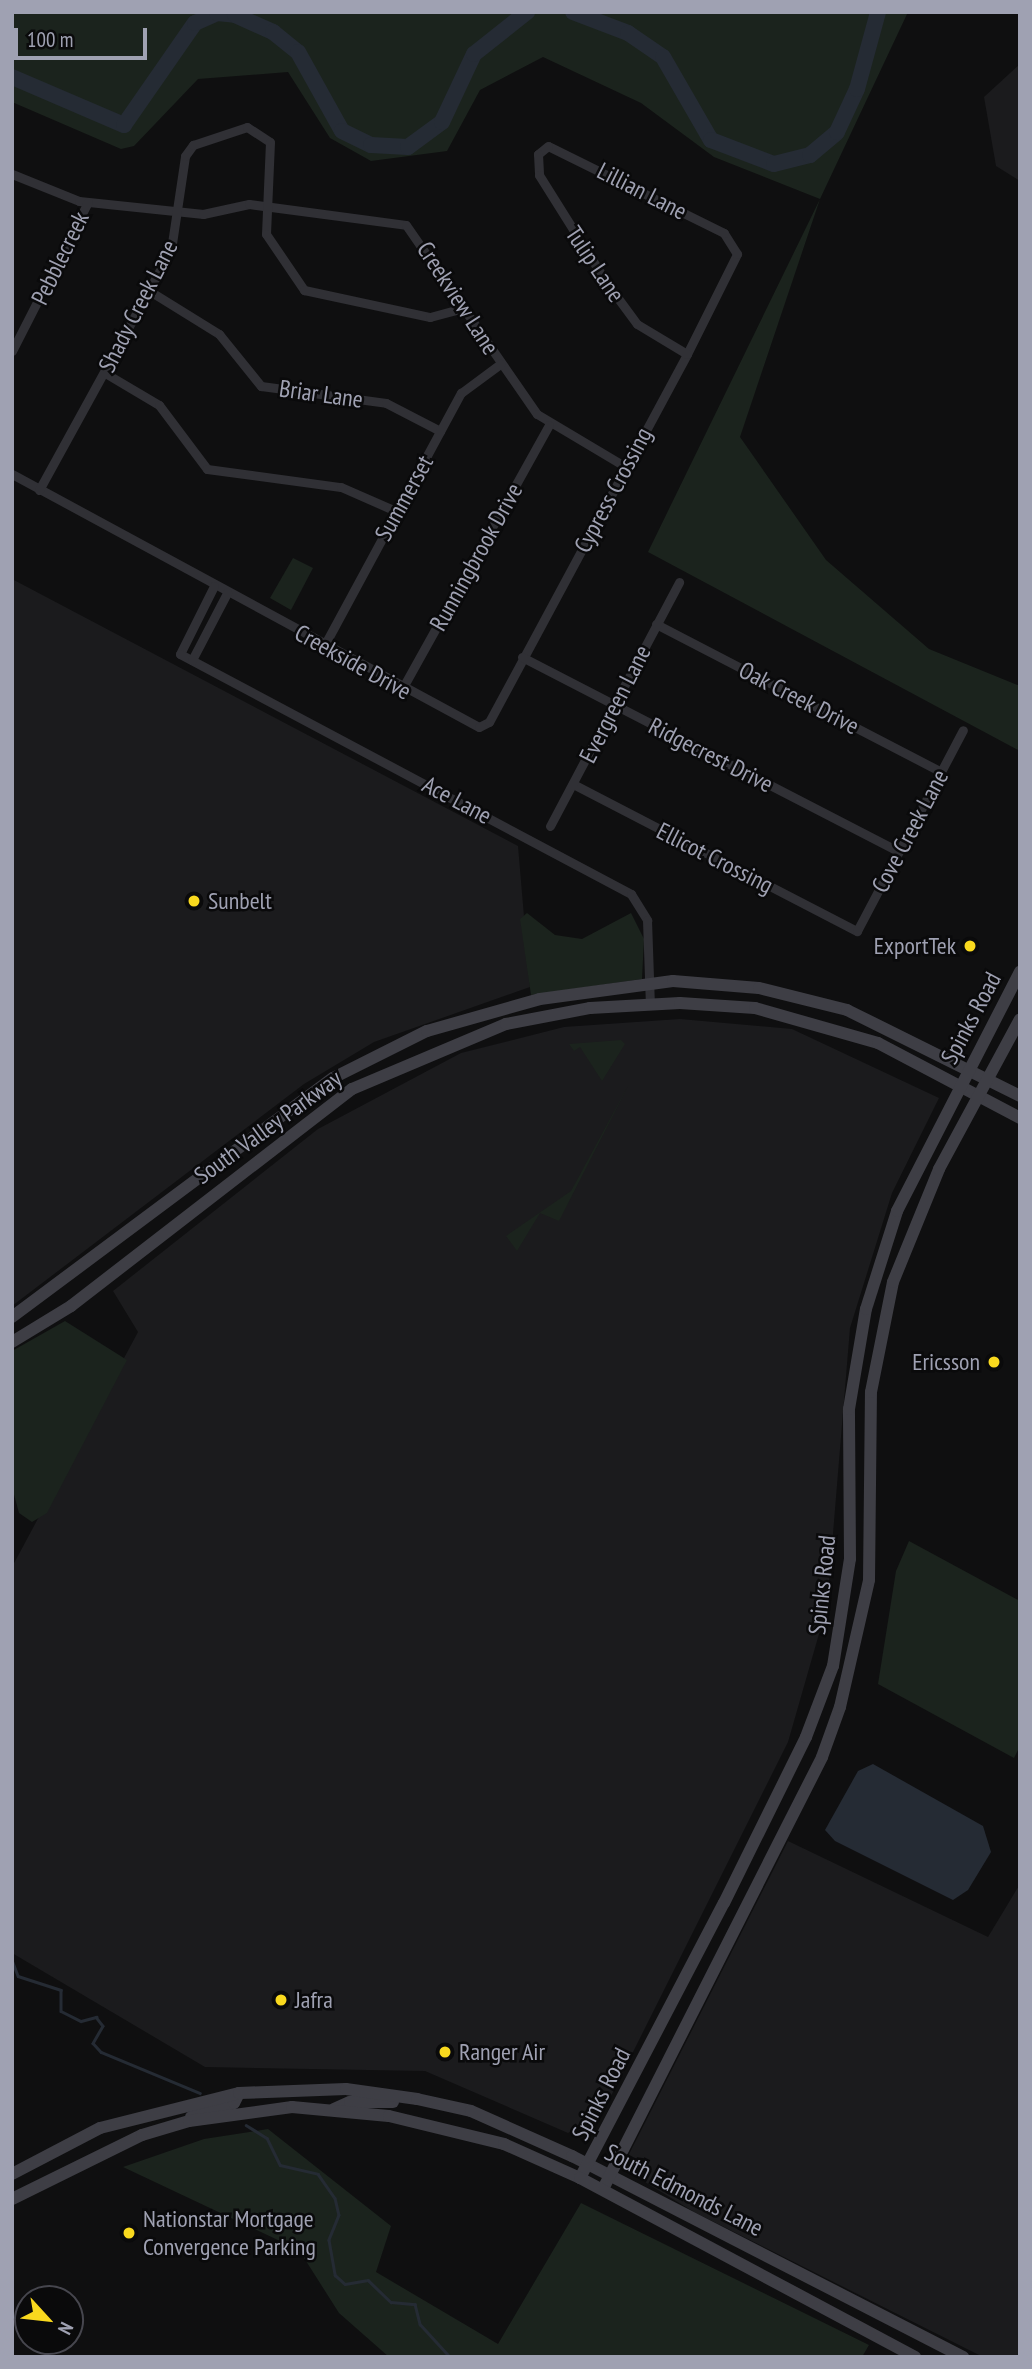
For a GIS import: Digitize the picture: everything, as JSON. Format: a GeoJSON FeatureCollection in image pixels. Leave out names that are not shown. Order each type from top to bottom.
{"type":"FeatureCollection","features":[{"type":"Feature","properties":{"kind":"main road","name":"Spinks Road"},"geometry":{"type":"LineString","coordinates":[[579,2178],[763,1824],[832,1666],[850,1559],[849,1409],[870,1296],[897,1211],[1020,972]]}},
{"type":"Feature","properties":{"kind":"main road","name":"South Valley Parkway"},"geometry":{"type":"LineString","coordinates":[[12,1317],[285,1109],[410,1039],[540,999],[651,984],[709,982],[804,998],[891,1029],[1020,1096]]}},
{"type":"Feature","properties":{"kind":"main road","name":"South Valley Parkway"},"geometry":{"type":"LineString","coordinates":[[12,1342],[71,1306],[297,1126],[352,1089],[419,1057],[506,1024],[650,1004],[755,1008],[819,1023],[878,1043],[1020,1118]]}},
{"type":"Feature","properties":{"kind":"main road","name":"Spinks Road"},"geometry":{"type":"LineString","coordinates":[[603,2189],[822,1757],[850,1669],[869,1580],[871,1392],[893,1282],[939,1170],[1020,1019]]}},
{"type":"Feature","properties":{"kind":"main road"},"geometry":{"type":"LineString","coordinates":[[410,1039],[419,1057]]}},
{"type":"Feature","properties":{"kind":"main road"},"geometry":{"type":"LineString","coordinates":[[56,1284],[71,1306]]}},
{"type":"Feature","properties":{"kind":"main road"},"geometry":{"type":"LineString","coordinates":[[849,1489],[871,1489]]}},
{"type":"Feature","properties":{"kind":"main road"},"geometry":{"type":"LineString","coordinates":[[832,1666],[850,1669]]}},
{"type":"Feature","properties":{"kind":"main road","name":"South Edmonds Lane"},"geometry":{"type":"LineString","coordinates":[[12,2174],[100,2128],[239,2092],[346,2089],[471,2111],[588,2164],[963,2357]]}},
{"type":"Feature","properties":{"kind":"main road"},"geometry":{"type":"LineString","coordinates":[[189,2121],[194,2112],[234,2103],[239,2092]]}},
{"type":"Feature","properties":{"kind":"main road"},"geometry":{"type":"LineString","coordinates":[[334,2110],[340,2103],[391,2104],[398,2097]]}},
{"type":"Feature","properties":{"kind":"main road","name":"South Edmonds Lane"},"geometry":{"type":"LineString","coordinates":[[12,2199],[142,2135],[189,2121],[292,2108],[334,2110],[482,2137],[579,2178],[915,2357]]}},
{"type":"Feature","properties":{"kind":"main road"},"geometry":{"type":"LineString","coordinates":[[894,2346],[908,2330]]}},
{"type":"Feature","properties":{"kind":"street","name":"Shady Creek Lane"},"geometry":{"type":"LineString","coordinates":[[39,490],[171,250],[187,149],[247,127],[265,135],[273,151],[265,234],[304,290],[430,317],[464,308]]}},
{"type":"Feature","properties":{"kind":"street","name":"Lillian Lane"},"geometry":{"type":"LineString","coordinates":[[542,152],[548,146],[562,150],[724,233],[737,248]]}},
{"type":"Feature","properties":{"kind":"street","name":"Tulip Lane"},"geometry":{"type":"LineString","coordinates":[[542,152],[537,161],[544,187],[633,320],[687,354]]}},
{"type":"Feature","properties":{"kind":"street","name":"Creekview Lane"},"geometry":{"type":"LineString","coordinates":[[12,174],[88,202],[178,213],[267,206],[406,225],[500,364],[549,425],[626,467]]}},
{"type":"Feature","properties":{"kind":"street","name":"Pebblecreek"},"geometry":{"type":"LineString","coordinates":[[12,351],[88,202]]}},
{"type":"Feature","properties":{"kind":"street","name":"Cypress Crossing"},"geometry":{"type":"LineString","coordinates":[[479,727],[489,722],[687,354],[737,248]]}},
{"type":"Feature","properties":{"kind":"street","name":"Briar Lane"},"geometry":{"type":"LineString","coordinates":[[148,290],[219,334],[261,386],[386,403],[440,430]]}},
{"type":"Feature","properties":{"kind":"street","name":"Summerset"},"geometry":{"type":"LineString","coordinates":[[324,646],[461,393],[500,364]]}},
{"type":"Feature","properties":{"kind":"street"},"geometry":{"type":"LineString","coordinates":[[104,373],[159,405],[207,469],[341,487],[396,511]]}},
{"type":"Feature","properties":{"kind":"street","name":"Runningbrook Drive"},"geometry":{"type":"LineString","coordinates":[[402,689],[549,425]]}},
{"type":"Feature","properties":{"kind":"street","name":"Creekside Drive"},"geometry":{"type":"LineString","coordinates":[[12,474],[402,689],[479,727]]}},
{"type":"Feature","properties":{"kind":"street","name":"Evergreen Lane"},"geometry":{"type":"LineString","coordinates":[[550,826],[679,582]]}},
{"type":"Feature","properties":{"kind":"street","name":"Ace Lane"},"geometry":{"type":"LineString","coordinates":[[214,586],[180,654],[631,894],[647,920],[650,1004]]}},
{"type":"Feature","properties":{"kind":"street"},"geometry":{"type":"LineString","coordinates":[[192,660],[227,593]]}},
{"type":"Feature","properties":{"kind":"street","name":"Oak Creek Drive"},"geometry":{"type":"LineString","coordinates":[[656,624],[941,772]]}},
{"type":"Feature","properties":{"kind":"street","name":"Ridgecrest Drive"},"geometry":{"type":"LineString","coordinates":[[522,657],[899,852]]}},
{"type":"Feature","properties":{"kind":"street","name":"Cove Creek Lane"},"geometry":{"type":"LineString","coordinates":[[857,931],[962,730]]}},
{"type":"Feature","properties":{"kind":"street","name":"Ellicot Crossing"},"geometry":{"type":"LineString","coordinates":[[573,784],[857,931]]}},
{"type":"Feature","properties":{"kind":"shaded area"},"geometry":{"type":"Polygon","coordinates":[[[12,12],[908,12],[820,199],[714,157],[641,103],[543,57],[480,90],[447,151],[371,161],[330,138],[288,72],[198,79],[134,146],[121,149],[12,102],[12,12]]]}},
{"type":"Feature","properties":{"kind":"shaded area"},"geometry":{"type":"Polygon","coordinates":[[[1020,64],[1020,181],[996,166],[984,97],[1020,64]]]}},
{"type":"Feature","properties":{"kind":"shaded area"},"geometry":{"type":"Polygon","coordinates":[[[820,199],[740,437],[826,560],[929,649],[1020,686],[1020,751],[648,552],[820,199]]]}},
{"type":"Feature","properties":{"kind":"shaded area"},"geometry":{"type":"Polygon","coordinates":[[[293,558],[313,568],[291,610],[270,598],[293,558]]]}},
{"type":"Feature","properties":{"kind":"shaded area"},"geometry":{"type":"Polygon","coordinates":[[[12,579],[518,846],[530,987],[374,1042],[304,1084],[12,1306],[12,579]]]}},
{"type":"Feature","properties":{"kind":"shaded area"},"geometry":{"type":"Polygon","coordinates":[[[527,913],[555,935],[582,939],[631,913],[644,939],[642,979],[531,995],[520,919],[527,913]]]}},
{"type":"Feature","properties":{"kind":"shaded area"},"geometry":{"type":"Polygon","coordinates":[[[680,1019],[792,1029],[939,1098],[892,1193],[850,1328],[827,1606],[788,1742],[603,2112],[568,2133],[425,2071],[205,2067],[12,1953],[12,1567],[138,1332],[113,1291],[318,1129],[461,1053],[564,1027],[680,1019]]]}},
{"type":"Feature","properties":{"kind":"shaded area"},"geometry":{"type":"Polygon","coordinates":[[[621,1040],[625,1044],[602,1081],[580,1047],[574,1051],[569,1044],[621,1040]]]}},
{"type":"Feature","properties":{"kind":"shaded area"},"geometry":{"type":"Polygon","coordinates":[[[629,1084],[559,1221],[540,1213],[517,1251],[506,1236],[571,1191],[629,1084]]]}},
{"type":"Feature","properties":{"kind":"shaded area"},"geometry":{"type":"Polygon","coordinates":[[[65,1321],[127,1360],[47,1513],[32,1522],[19,1513],[12,1487],[12,1351],[65,1321]]]}},
{"type":"Feature","properties":{"kind":"shaded area"},"geometry":{"type":"Polygon","coordinates":[[[909,1541],[1020,1601],[1020,1746],[1014,1758],[878,1684],[896,1571],[909,1541]]]}},
{"type":"Feature","properties":{"kind":"shaded area"},"geometry":{"type":"Polygon","coordinates":[[[873,1764],[983,1826],[991,1852],[968,1890],[953,1900],[835,1841],[825,1830],[858,1771],[873,1764]]]}},
{"type":"Feature","properties":{"kind":"shaded area"},"geometry":{"type":"Polygon","coordinates":[[[788,1841],[988,1937],[1020,1884],[1020,2357],[983,2357],[694,2212],[622,2168],[788,1841]]]}},
{"type":"Feature","properties":{"kind":"shaded area"},"geometry":{"type":"Polygon","coordinates":[[[268,2129],[391,2226],[376,2272],[498,2344],[581,2203],[869,2345],[862,2357],[389,2357],[339,2313],[299,2250],[123,2167],[204,2139],[268,2129]]]}},
{"type":"Feature","properties":{"kind":"waterway"},"geometry":{"type":"LineString","coordinates":[[12,77],[124,125],[195,23],[217,13],[235,15],[273,32],[298,52],[342,131],[371,145],[408,147],[442,122],[474,54],[527,12]]}},
{"type":"Feature","properties":{"kind":"waterway"},"geometry":{"type":"LineString","coordinates":[[573,12],[628,33],[663,57],[711,140],[774,164],[810,155],[837,132],[857,89],[878,12]]}},
{"type":"Feature","properties":{"kind":"waterway"},"geometry":{"type":"LineString","coordinates":[[12,1960],[18,1976],[61,1990],[61,2011],[81,2021],[96,2017],[103,2026],[93,2043],[101,2052],[200,2093]]}},
{"type":"Feature","properties":{"kind":"waterway"},"geometry":{"type":"LineString","coordinates":[[246,2125],[267,2138],[280,2165],[318,2174],[335,2198],[339,2215],[329,2240],[335,2275],[345,2284],[368,2280],[391,2302],[415,2304],[420,2324],[450,2357]]}},
{"type":"Feature","properties":{"kind":"place","name":"Sunbelt"},"geometry":{"type":"Point","coordinates":[194,901]}},
{"type":"Feature","properties":{"kind":"place","name":"ExportTek"},"geometry":{"type":"Point","coordinates":[970,946]}},
{"type":"Feature","properties":{"kind":"place","name":"Ericsson"},"geometry":{"type":"Point","coordinates":[994,1362]}},
{"type":"Feature","properties":{"kind":"place","name":"Jafra"},"geometry":{"type":"Point","coordinates":[281,2000]}},
{"type":"Feature","properties":{"kind":"place","name":"Ranger Air"},"geometry":{"type":"Point","coordinates":[445,2052]}},
{"type":"Feature","properties":{"kind":"place","name":"Nationstar Mortgage Convergence Parking"},"geometry":{"type":"Point","coordinates":[129,2233]}}]}
